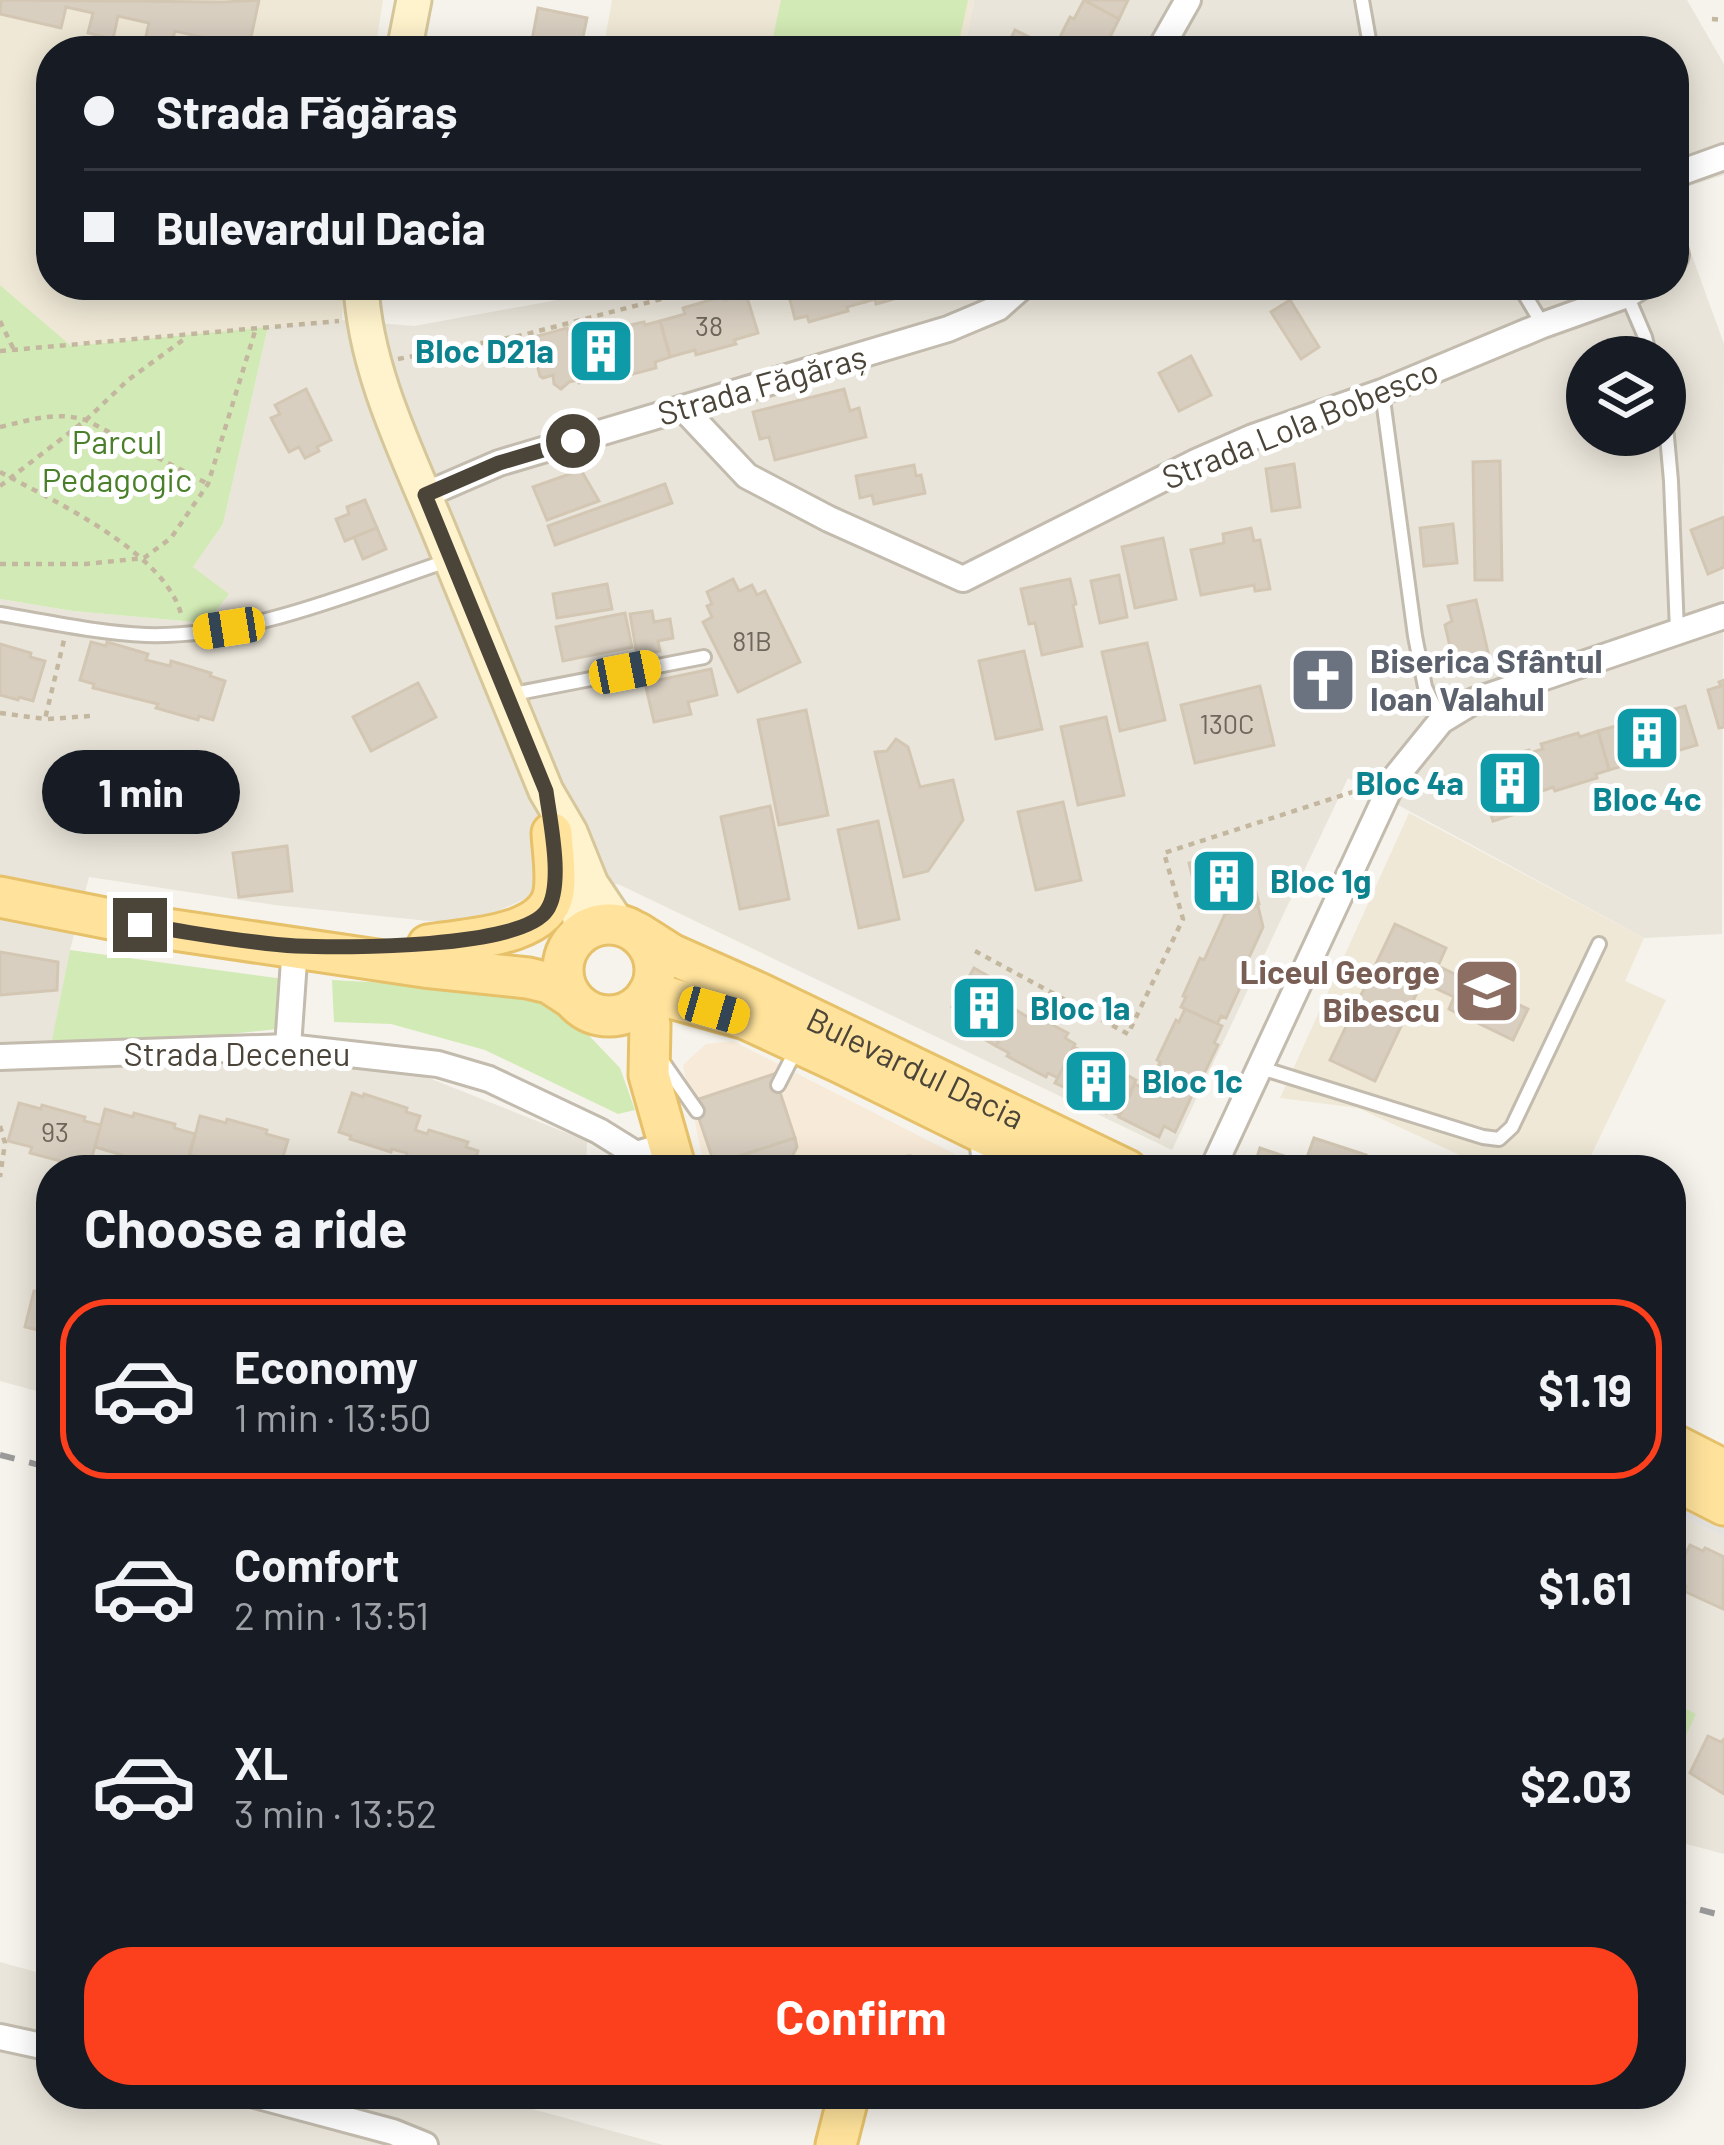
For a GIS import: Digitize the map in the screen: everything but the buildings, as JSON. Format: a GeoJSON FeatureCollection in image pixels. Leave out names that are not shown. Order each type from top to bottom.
{"type":"FeatureCollection","features":[{"type":"Feature","properties":{"kind":"main road"},"geometry":{"type":"LineString","coordinates":[[407,36],[414,0]]}},
{"type":"Feature","properties":{"kind":"main road"},"geometry":{"type":"LineString","coordinates":[[362,301],[375,363],[425,495],[546,791],[592,884],[602,933]]}},
{"type":"Feature","properties":{"kind":"main road"},"geometry":{"type":"LineString","coordinates":[[428,945],[525,927],[545,914],[554,894],[546,791]]}},
{"type":"Feature","properties":{"kind":"main road"},"geometry":{"type":"LineString","coordinates":[[552,833],[575,889],[602,933],[653,954],[649,1059],[671,1155]]}},
{"type":"Feature","properties":{"kind":"main road"},"geometry":{"type":"LineString","coordinates":[[0,897],[140,925],[549,983],[649,1059]]}},
{"type":"Feature","properties":{"kind":"main road"},"geometry":{"type":"LineString","coordinates":[[295,946],[428,945],[527,952],[602,933]]}},
{"type":"Feature","properties":{"kind":"main road"},"geometry":{"type":"LineString","coordinates":[[602,933],[565,956],[565,985],[580,1004],[600,1015],[626,1013],[648,994]]}},
{"type":"Feature","properties":{"kind":"main road","name":"Bulevardul Dacia"},"geometry":{"type":"LineString","coordinates":[[602,933],[670,954],[760,993],[1096,1155]]}},
{"type":"Feature","properties":{"kind":"main road","name":"Bulevardul Dacia"},"geometry":{"type":"LineString","coordinates":[[648,994],[746,1019],[799,1044],[983,1151]]}},
{"type":"Feature","properties":{"kind":"main road"},"geometry":{"type":"LineString","coordinates":[[1686,1451],[1724,1470]]}},
{"type":"Feature","properties":{"kind":"main road"},"geometry":{"type":"LineString","coordinates":[[1686,1486],[1724,1505]]}},
{"type":"Feature","properties":{"kind":"main road"},"geometry":{"type":"LineString","coordinates":[[836,2145],[845,2109]]}},
{"type":"Feature","properties":{"kind":"street"},"geometry":{"type":"LineString","coordinates":[[1168,36],[1188,0]]}},
{"type":"Feature","properties":{"kind":"street"},"geometry":{"type":"LineString","coordinates":[[1689,170],[1724,157]]}},
{"type":"Feature","properties":{"kind":"street","name":"Strada Făgăraș"},"geometry":{"type":"LineString","coordinates":[[425,495],[499,463],[948,329],[1007,300]]}},
{"type":"Feature","properties":{"kind":"street","name":"Strada Lola Bobesco"},"geometry":{"type":"LineString","coordinates":[[683,408],[747,476],[963,579],[1198,460],[1609,300]]}},
{"type":"Feature","properties":{"kind":"street"},"geometry":{"type":"LineString","coordinates":[[1219,1155],[1394,778],[1442,722],[1474,701],[1724,616]]}},
{"type":"Feature","properties":{"kind":"street"},"geometry":{"type":"LineString","coordinates":[[288,1047],[295,946]]}},
{"type":"Feature","properties":{"kind":"street","name":"Strada Deceneu"},"geometry":{"type":"LineString","coordinates":[[0,1058],[288,1047],[438,1064],[489,1078],[645,1155]]}},
{"type":"Feature","properties":{"kind":"street"},"geometry":{"type":"LineString","coordinates":[[0,2037],[36,2045]]}},
{"type":"Feature","properties":{"kind":"street"},"geometry":{"type":"LineString","coordinates":[[307,2109],[425,2145]]}},
{"type":"Feature","properties":{"kind":"lane"},"geometry":{"type":"LineString","coordinates":[[1362,0],[1368,36]]}},
{"type":"Feature","properties":{"kind":"lane"},"geometry":{"type":"LineString","coordinates":[[1528,300],[1544,325]]}},
{"type":"Feature","properties":{"kind":"lane"},"geometry":{"type":"LineString","coordinates":[[1637,300],[1645,336]]}},
{"type":"Feature","properties":{"kind":"lane"},"geometry":{"type":"LineString","coordinates":[[1382,392],[1415,636],[1425,687],[1442,722]]}},
{"type":"Feature","properties":{"kind":"lane"},"geometry":{"type":"LineString","coordinates":[[1669,456],[1677,631]]}},
{"type":"Feature","properties":{"kind":"lane"},"geometry":{"type":"LineString","coordinates":[[0,614],[145,635],[194,633],[298,610],[451,560]]}},
{"type":"Feature","properties":{"kind":"lane"},"geometry":{"type":"LineString","coordinates":[[507,695],[704,657]]}},
{"type":"Feature","properties":{"kind":"lane"},"geometry":{"type":"LineString","coordinates":[[1259,1068],[1499,1139],[1512,1127],[1599,944]]}},
{"type":"Feature","properties":{"kind":"lane"},"geometry":{"type":"LineString","coordinates":[[778,1085],[799,1044]]}},
{"type":"Feature","properties":{"kind":"lane"},"geometry":{"type":"LineString","coordinates":[[649,1059],[697,1111]]}},
{"type":"Feature","properties":{"kind":"path"},"geometry":{"type":"LineString","coordinates":[[1712,19],[1724,20]]}},
{"type":"Feature","properties":{"kind":"path"},"geometry":{"type":"LineString","coordinates":[[375,363],[523,335],[657,300]]}},
{"type":"Feature","properties":{"kind":"path"},"geometry":{"type":"LineString","coordinates":[[0,351],[256,328],[362,301]]}},
{"type":"Feature","properties":{"kind":"path"},"geometry":{"type":"LineString","coordinates":[[0,321],[14,350]]}},
{"type":"Feature","properties":{"kind":"path"},"geometry":{"type":"LineString","coordinates":[[0,564],[144,558],[171,538],[208,484],[256,328]]}},
{"type":"Feature","properties":{"kind":"path"},"geometry":{"type":"LineString","coordinates":[[0,486],[86,420],[128,380],[192,334]]}},
{"type":"Feature","properties":{"kind":"path"},"geometry":{"type":"LineString","coordinates":[[0,427],[68,415],[208,484]]}},
{"type":"Feature","properties":{"kind":"path"},"geometry":{"type":"LineString","coordinates":[[0,472],[144,558],[180,607]]}},
{"type":"Feature","properties":{"kind":"path"},"geometry":{"type":"LineString","coordinates":[[45,719],[68,625]]}},
{"type":"Feature","properties":{"kind":"path"},"geometry":{"type":"LineString","coordinates":[[0,713],[45,719],[90,716]]}},
{"type":"Feature","properties":{"kind":"path"},"geometry":{"type":"LineString","coordinates":[[975,951],[1128,1034],[1183,919],[1164,853],[1394,778]]}},
{"type":"Feature","properties":{"kind":"path"},"geometry":{"type":"LineString","coordinates":[[0,1126],[4,1143],[0,1177]]}},
{"type":"Feature","properties":{"kind":"shaded area"},"geometry":{"type":"Polygon","coordinates":[[[0,0],[383,0],[377,36],[36,36],[36,300],[343,300],[342,320],[71,347],[0,285],[0,0]]]}},
{"type":"Feature","properties":{"kind":"shaded area"},"geometry":{"type":"Polygon","coordinates":[[[612,0],[974,0],[967,36],[606,36],[612,0]]]}},
{"type":"Feature","properties":{"kind":"shaded area"},"geometry":{"type":"Polygon","coordinates":[[[974,0],[1687,0],[1724,64],[1724,175],[1689,186],[1689,36],[967,36],[974,0]]]}},
{"type":"Feature","properties":{"kind":"shaded area"},"geometry":{"type":"Polygon","coordinates":[[[1689,247],[1724,344],[1722,934],[1644,938],[1348,778],[1172,1150],[618,884],[538,893],[467,925],[275,905],[89,877],[48,1063],[282,1058],[409,1070],[587,1141],[587,1155],[36,1155],[36,1391],[0,1381],[0,599],[206,623],[193,567],[223,524],[268,327],[342,320],[414,326],[557,300],[1689,300],[1689,247]]]}},
{"type":"Feature","properties":{"kind":"shaded area","name":"Liceul George Bibescu"},"geometry":{"type":"Polygon","coordinates":[[[1409,813],[1644,938],[1625,981],[1666,1000],[1591,1155],[1460,1155],[1358,1108],[1280,1098],[1409,813]]]}},
{"type":"Feature","properties":{"kind":"shaded area"},"geometry":{"type":"Polygon","coordinates":[[[733,1041],[957,1155],[702,1155],[683,1065],[706,1044],[733,1041]]]}},
{"type":"Feature","properties":{"kind":"shaded area"},"geometry":{"type":"Polygon","coordinates":[[[1686,1498],[1724,1517],[1724,1537],[1686,1518],[1686,1498]]]}},
{"type":"Feature","properties":{"kind":"shaded area"},"geometry":{"type":"Polygon","coordinates":[[[1686,1518],[1724,1537],[1724,1854],[1686,1844],[1686,1518]]]}},
{"type":"Feature","properties":{"kind":"shaded area"},"geometry":{"type":"Polygon","coordinates":[[[0,1962],[36,1972],[36,2109],[532,2109],[663,2145],[0,2145],[0,1962]]]}},
{"type":"Feature","properties":{"kind":"green space"},"geometry":{"type":"Polygon","coordinates":[[[781,0],[968,0],[960,36],[773,36],[781,0]]]}},
{"type":"Feature","properties":{"kind":"green space","name":"Parcul Pedagogic"},"geometry":{"type":"Polygon","coordinates":[[[0,285],[71,346],[268,327],[223,524],[193,567],[229,594],[206,623],[0,599],[0,285]]]}},
{"type":"Feature","properties":{"kind":"green space"},"geometry":{"type":"Polygon","coordinates":[[[70,950],[284,979],[278,1029],[154,1042],[51,1045],[70,950]]]}},
{"type":"Feature","properties":{"kind":"green space"},"geometry":{"type":"Polygon","coordinates":[[[332,980],[533,991],[576,1022],[620,1068],[635,1110],[618,1114],[485,1050],[391,1024],[334,1022],[332,980]]]}},
{"type":"Feature","properties":{"kind":"green space"},"geometry":{"type":"Polygon","coordinates":[[[1686,1709],[1696,1714],[1686,1735],[1686,1709]]]}},
{"type":"Feature","properties":{"kind":"railway"},"geometry":{"type":"LineString","coordinates":[[0,1455],[36,1464]]}},
{"type":"Feature","properties":{"kind":"railway"},"geometry":{"type":"LineString","coordinates":[[1686,1906],[1724,1916]]}},
{"type":"Feature","properties":{"kind":"place","name":"Bloc D21a"},"geometry":{"type":"Point","coordinates":[601,351]}},
{"type":"Feature","properties":{"kind":"place","name":"Biserica Sfântul Ioan Valahul"},"geometry":{"type":"Point","coordinates":[1323,680]}},
{"type":"Feature","properties":{"kind":"place","name":"Bloc 4c"},"geometry":{"type":"Point","coordinates":[1647,738]}},
{"type":"Feature","properties":{"kind":"place","name":"Bloc 4a"},"geometry":{"type":"Point","coordinates":[1510,783]}},
{"type":"Feature","properties":{"kind":"place","name":"Bloc 1g"},"geometry":{"type":"Point","coordinates":[1224,881]}},
{"type":"Feature","properties":{"kind":"place","name":"Liceul George Bibescu"},"geometry":{"type":"Point","coordinates":[1487,991]}},
{"type":"Feature","properties":{"kind":"place","name":"Bloc 1a"},"geometry":{"type":"Point","coordinates":[984,1008]}},
{"type":"Feature","properties":{"kind":"place","name":"Bloc 1c"},"geometry":{"type":"Point","coordinates":[1096,1081]}},
{"type":"Feature","properties":{"kind":"route"},"geometry":{"type":"LineString","coordinates":[[140,925],[295,946],[428,945],[525,927],[545,914],[554,894],[546,791],[425,495],[499,463],[573,441]]}}]}
